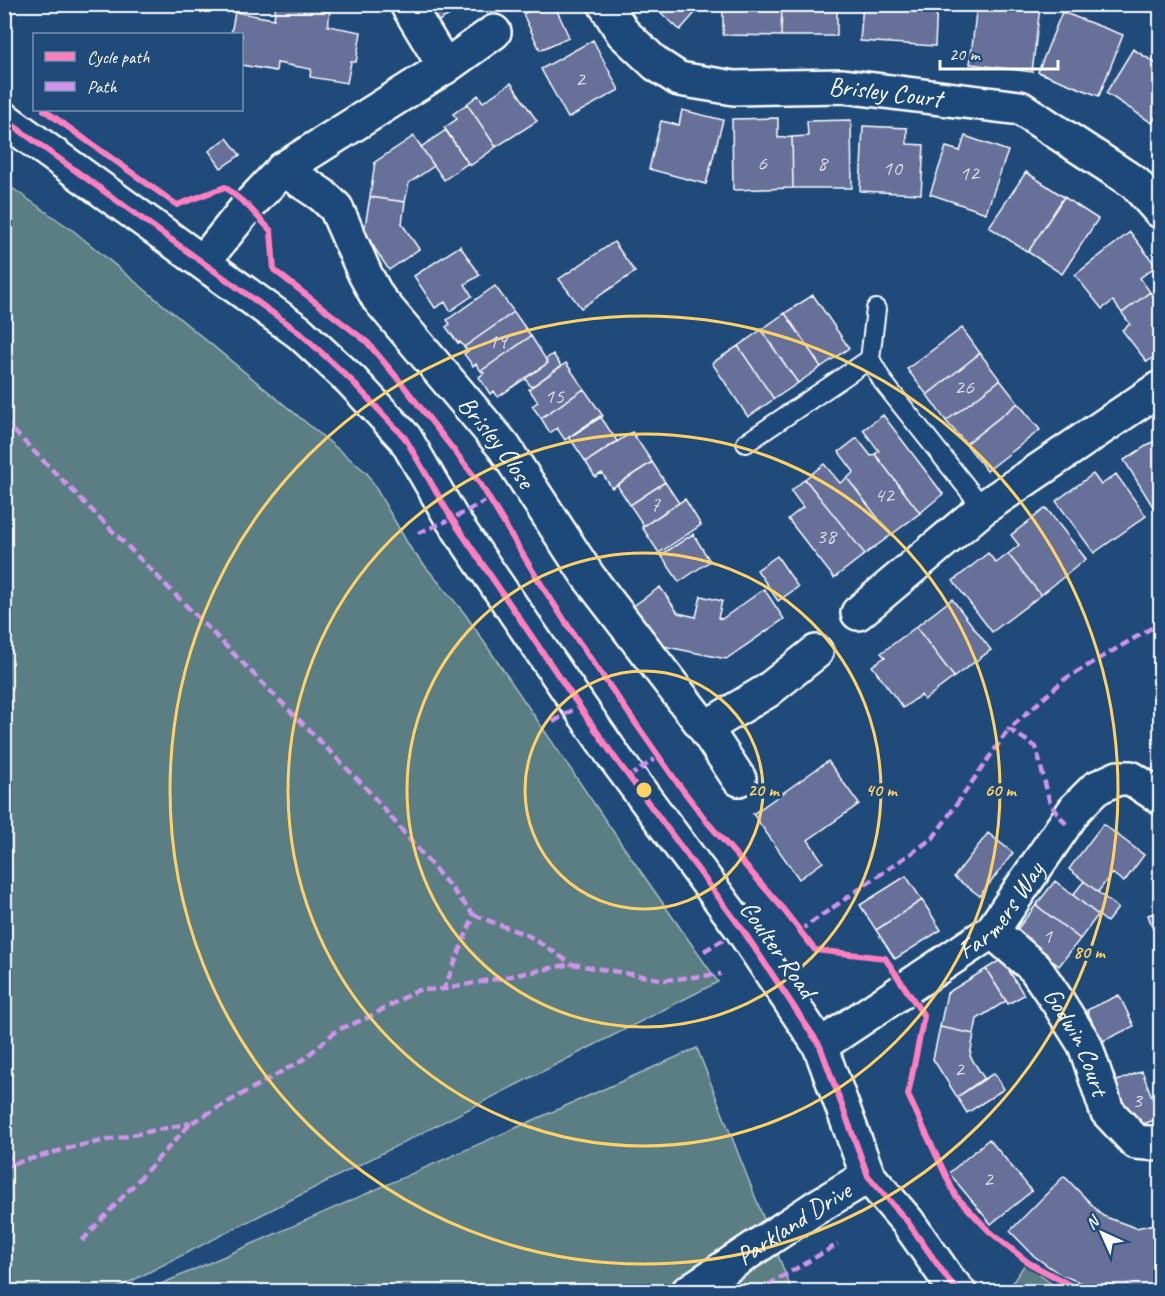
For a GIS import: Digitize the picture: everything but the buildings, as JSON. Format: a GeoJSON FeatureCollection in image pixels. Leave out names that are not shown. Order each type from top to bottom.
{"type":"FeatureCollection","features":[{"type":"Feature","properties":{"kind":"street","name":"Brisley Court"},"geometry":{"type":"LineString","coordinates":[[605,4],[623,33],[656,64],[679,80],[734,88],[843,86],[1020,108],[1135,183],[1161,211]]}},
{"type":"Feature","properties":{"kind":"street"},"geometry":{"type":"LineString","coordinates":[[408,6],[445,67]]}},
{"type":"Feature","properties":{"kind":"street"},"geometry":{"type":"LineString","coordinates":[[203,262],[248,206],[283,169],[445,67],[494,33]]}},
{"type":"Feature","properties":{"kind":"street","name":"Coulter Road"},"geometry":{"type":"LineString","coordinates":[[8,130],[203,262],[299,332],[351,380],[405,438],[452,519],[585,714],[742,929],[820,1046],[868,1176],[907,1221],[959,1292]]}},
{"type":"Feature","properties":{"kind":"street","name":"Brisley Close"},"geometry":{"type":"LineString","coordinates":[[283,169],[322,195],[336,208],[365,274],[378,297],[504,447],[588,576],[705,728],[739,779]]}},
{"type":"Feature","properties":{"kind":"street"},"geometry":{"type":"LineString","coordinates":[[858,613],[983,508],[1161,388]]}},
{"type":"Feature","properties":{"kind":"street"},"geometry":{"type":"LineString","coordinates":[[705,728],[767,691],[816,652]]}},
{"type":"Feature","properties":{"kind":"street","name":"Farmers Way"},"geometry":{"type":"LineString","coordinates":[[820,1046],[992,931],[1076,808],[1096,788],[1118,778],[1131,778],[1161,797]]}},
{"type":"Feature","properties":{"kind":"street","name":"Godwin Court"},"geometry":{"type":"LineString","coordinates":[[992,931],[1035,968],[1058,1002],[1085,1045],[1107,1111],[1136,1142],[1161,1144]]}},
{"type":"Feature","properties":{"kind":"street","name":"Parkland Drive"},"geometry":{"type":"LineString","coordinates":[[688,1292],[815,1208],[868,1176]]}},
{"type":"Feature","properties":{"kind":"lane"},"geometry":{"type":"LineString","coordinates":[[876,309],[870,359],[883,382],[983,508]]}},
{"type":"Feature","properties":{"kind":"lane"},"geometry":{"type":"LineString","coordinates":[[746,443],[870,359]]}},
{"type":"Feature","properties":{"kind":"green space"},"geometry":{"type":"Polygon","coordinates":[[[5,183],[75,232],[367,473],[411,549],[465,614],[718,982],[112,1291],[5,1291],[5,183]]]}},
{"type":"Feature","properties":{"kind":"green space"},"geometry":{"type":"Polygon","coordinates":[[[697,1048],[792,1291],[143,1292],[697,1048]]]}},
{"type":"Feature","properties":{"kind":"green space"},"geometry":{"type":"Polygon","coordinates":[[[1025,1264],[1061,1291],[1007,1291],[1025,1264]]]}},
{"type":"Feature","properties":{"kind":"marked path"},"geometry":{"type":"LineString","coordinates":[[4,421],[366,788],[474,915],[444,989]]}},
{"type":"Feature","properties":{"kind":"marked path"},"geometry":{"type":"LineString","coordinates":[[418,533],[452,519],[489,499]]}},
{"type":"Feature","properties":{"kind":"marked path"},"geometry":{"type":"LineString","coordinates":[[1066,824],[1050,803],[1036,747],[1009,729],[1065,679],[1160,623]]}},
{"type":"Feature","properties":{"kind":"marked path"},"geometry":{"type":"LineString","coordinates":[[553,722],[579,706]]}},
{"type":"Feature","properties":{"kind":"marked path"},"geometry":{"type":"LineString","coordinates":[[799,931],[933,838],[1009,729]]}},
{"type":"Feature","properties":{"kind":"marked path"},"geometry":{"type":"LineString","coordinates":[[629,777],[659,756]]}},
{"type":"Feature","properties":{"kind":"marked path"},"geometry":{"type":"LineString","coordinates":[[474,915],[529,936],[572,964]]}},
{"type":"Feature","properties":{"kind":"marked path"},"geometry":{"type":"LineString","coordinates":[[704,951],[723,940]]}},
{"type":"Feature","properties":{"kind":"marked path"},"geometry":{"type":"LineString","coordinates":[[82,1241],[191,1123],[304,1059],[337,1030],[365,1019],[418,990],[444,989],[572,964],[665,980],[721,974]]}},
{"type":"Feature","properties":{"kind":"marked path"},"geometry":{"type":"LineString","coordinates":[[4,1153],[16,1163],[73,1147],[191,1123]]}},
{"type":"Feature","properties":{"kind":"marked path"},"geometry":{"type":"LineString","coordinates":[[4,1167],[16,1163]]}},
{"type":"Feature","properties":{"kind":"marked path"},"geometry":{"type":"LineString","coordinates":[[756,1292],[838,1244]]}},
{"type":"Feature","properties":{"kind":"cycle path"},"geometry":{"type":"LineString","coordinates":[[45,111],[177,205],[225,187],[248,206],[271,231],[274,270],[367,342],[399,380],[481,485],[574,635],[676,781],[708,823],[779,904],[815,950],[885,958],[924,1016],[908,1095],[955,1195],[989,1231],[1029,1263],[1083,1292]]}},
{"type":"Feature","properties":{"kind":"cycle path"},"geometry":{"type":"LineString","coordinates":[[4,119],[299,332],[351,380],[405,438],[452,519],[579,706],[742,929],[820,1046],[868,1176],[907,1221],[959,1292]]}}]}
